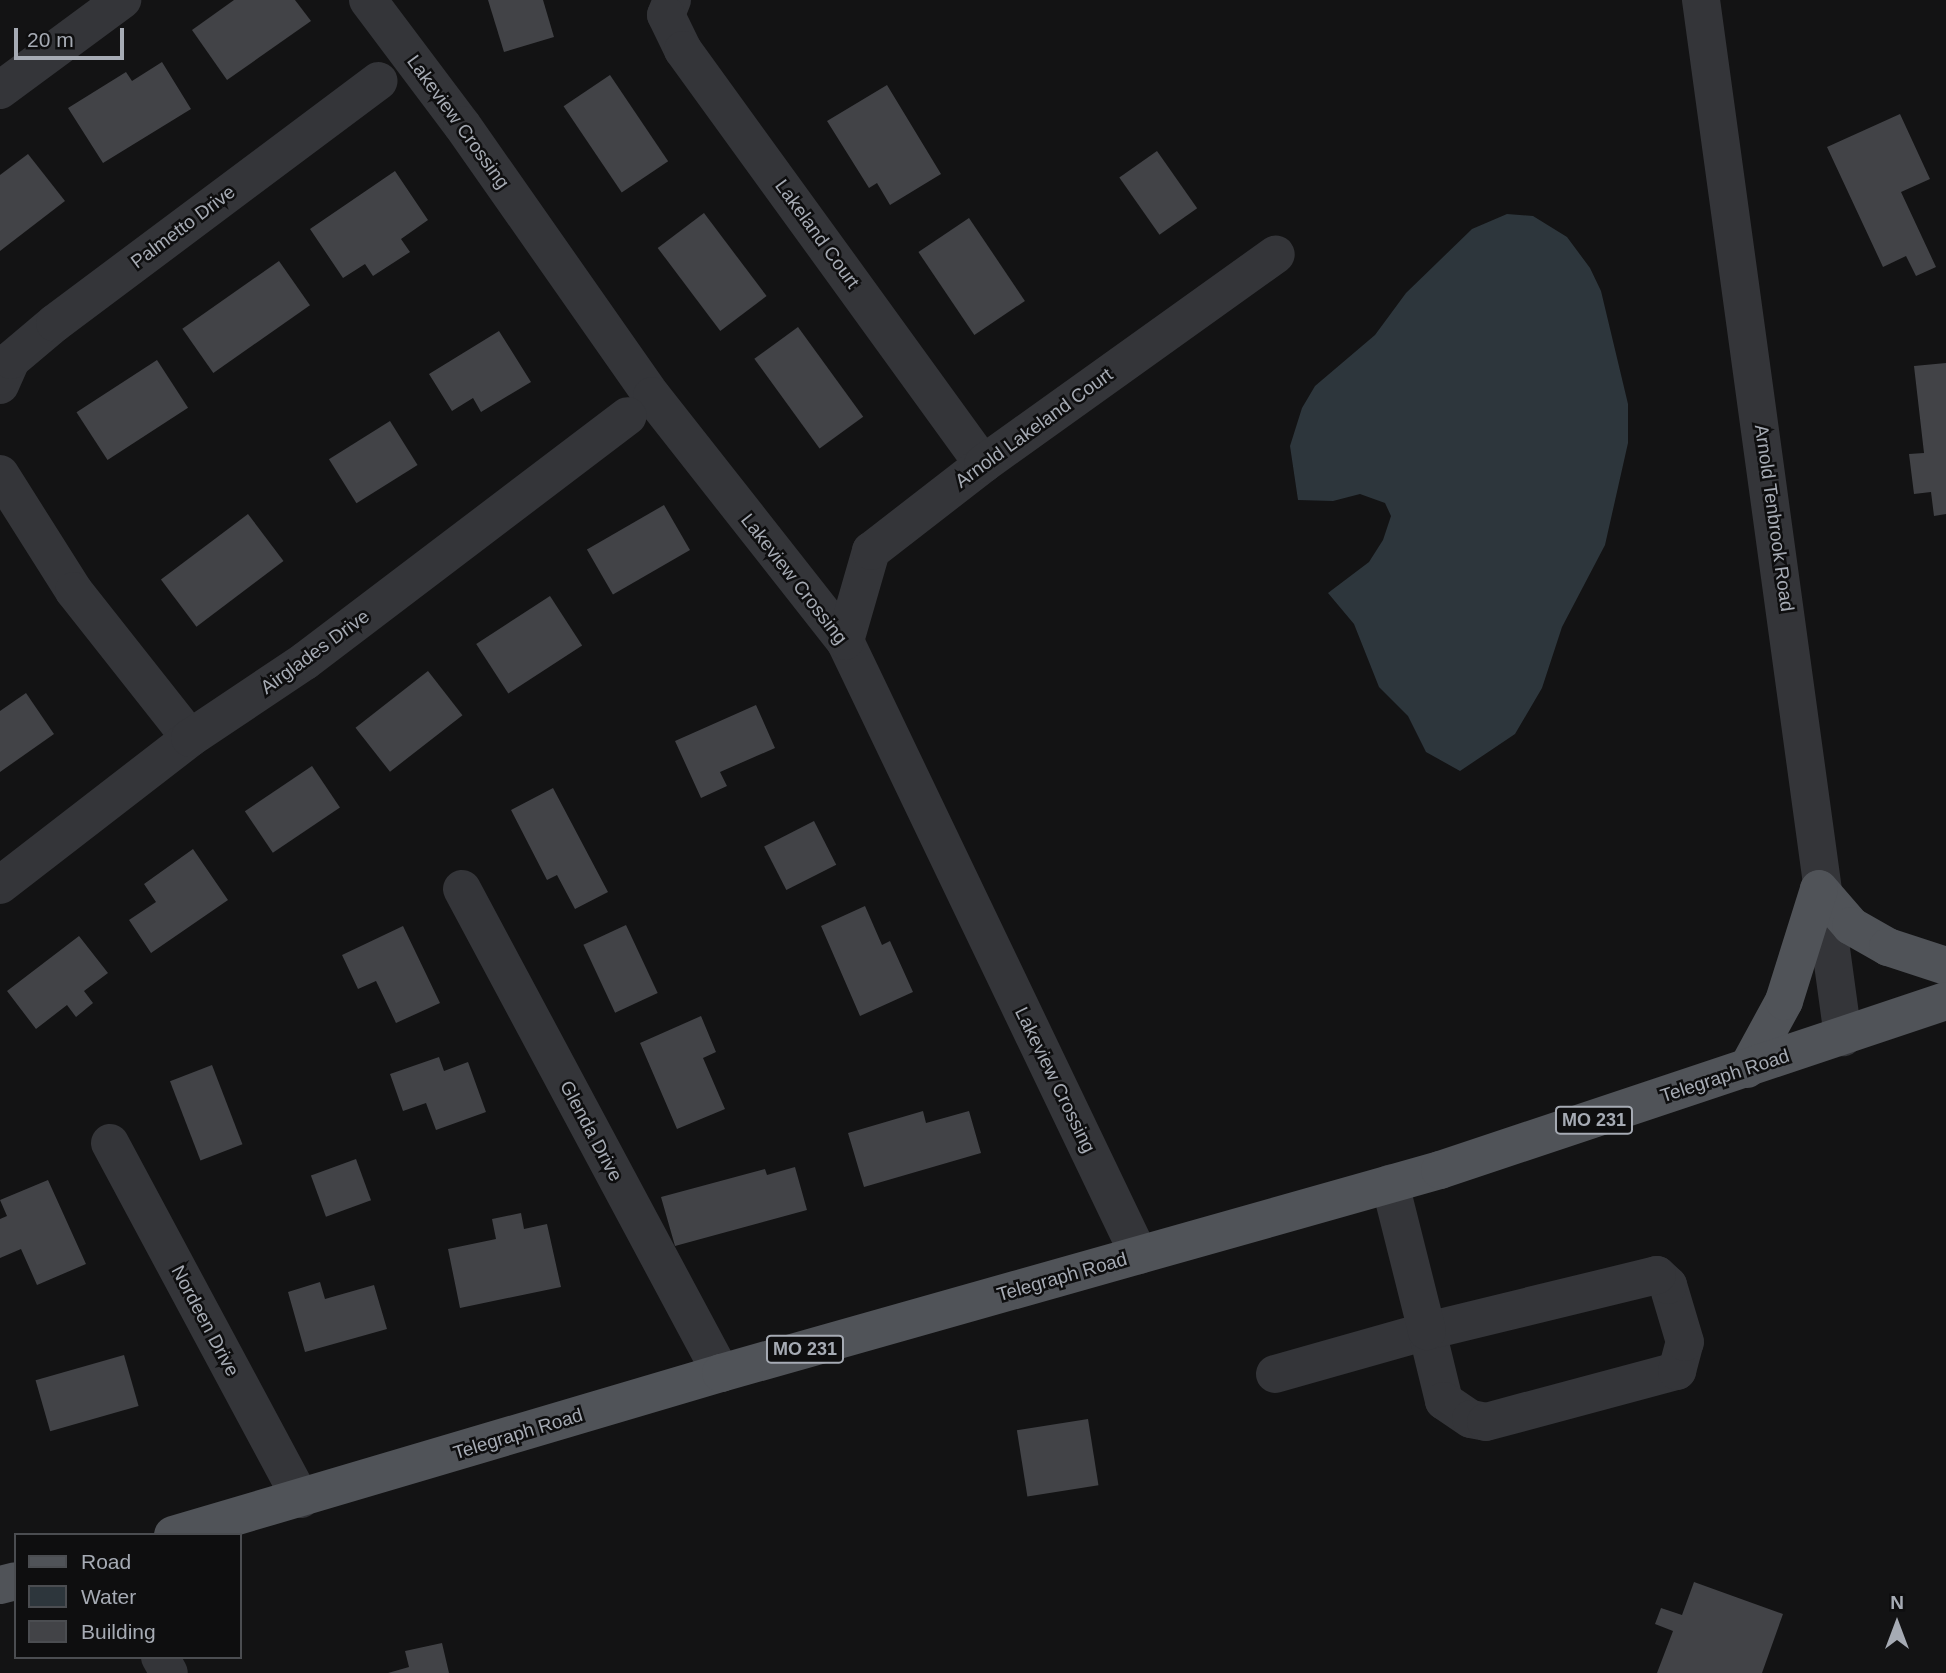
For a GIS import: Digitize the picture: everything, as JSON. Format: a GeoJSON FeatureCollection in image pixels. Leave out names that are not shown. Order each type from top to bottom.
{"type":"FeatureCollection","features":[{"type":"Feature","properties":{"kind":"main road"},"geometry":{"type":"LineString","coordinates":[[1819,888],[1851,926],[1888,947],[1946,966]]}},
{"type":"Feature","properties":{"kind":"main road"},"geometry":{"type":"LineString","coordinates":[[1747,1069],[1784,1001],[1819,888]]}},
{"type":"Feature","properties":{"kind":"main road","name":"Telegraph Road"},"geometry":{"type":"LineString","coordinates":[[180,1533],[720,1373],[1390,1185],[1946,1001]]}},
{"type":"Feature","properties":{"kind":"street"},"geometry":{"type":"LineString","coordinates":[[0,90],[122,0]]}},
{"type":"Feature","properties":{"kind":"street","name":"Lakeview Crossing"},"geometry":{"type":"LineString","coordinates":[[368,0],[462,125],[652,396],[845,641],[1139,1255]]}},
{"type":"Feature","properties":{"kind":"street","name":"Lakeland Court"},"geometry":{"type":"LineString","coordinates":[[672,0],[666,15],[683,50],[983,464]]}},
{"type":"Feature","properties":{"kind":"street","name":"Arnold Tenbrook Road"},"geometry":{"type":"LineString","coordinates":[[1701,0],[1785,593],[1819,888],[1843,1037]]}},
{"type":"Feature","properties":{"kind":"street","name":"Palmetto Drive"},"geometry":{"type":"LineString","coordinates":[[0,385],[11,360],[55,323],[379,81]]}},
{"type":"Feature","properties":{"kind":"street","name":"Arnold Lakeland Court"},"geometry":{"type":"LineString","coordinates":[[845,641],[871,551],[983,464],[1276,254]]}},
{"type":"Feature","properties":{"kind":"street","name":"Airglades Drive"},"geometry":{"type":"LineString","coordinates":[[0,885],[190,738],[305,661],[628,416]]}},
{"type":"Feature","properties":{"kind":"street"},"geometry":{"type":"LineString","coordinates":[[0,474],[74,591],[190,738]]}},
{"type":"Feature","properties":{"kind":"street","name":"Glenda Drive"},"geometry":{"type":"LineString","coordinates":[[462,888],[720,1373]]}},
{"type":"Feature","properties":{"kind":"street","name":"Nordeen Drive"},"geometry":{"type":"LineString","coordinates":[[110,1143],[300,1499]]}},
{"type":"Feature","properties":{"kind":"street"},"geometry":{"type":"LineString","coordinates":[[1275,1374],[1427,1331],[1657,1275],[1668,1285],[1685,1342],[1677,1371],[1486,1422],[1471,1419],[1444,1401],[1427,1331],[1390,1185]]}},
{"type":"Feature","properties":{"kind":"water"},"geometry":{"type":"Polygon","coordinates":[[[1507,214],[1533,216],[1567,237],[1590,268],[1601,291],[1628,404],[1628,443],[1605,545],[1562,627],[1542,688],[1515,734],[1460,771],[1426,752],[1408,716],[1379,687],[1354,624],[1328,593],[1369,562],[1383,540],[1391,516],[1385,503],[1360,494],[1333,501],[1298,500],[1290,446],[1302,408],[1315,386],[1375,335],[1406,293],[1472,229],[1507,214]]]}},
{"type":"Feature","properties":{"kind":"building"},"geometry":{"type":"Polygon","coordinates":[[[234,0],[295,0],[311,21],[227,80],[192,30],[234,0]]]}},
{"type":"Feature","properties":{"kind":"building"},"geometry":{"type":"Polygon","coordinates":[[[488,0],[543,0],[554,37],[504,52],[488,0]]]}},
{"type":"Feature","properties":{"kind":"building"},"geometry":{"type":"Polygon","coordinates":[[[162,62],[191,109],[103,163],[68,108],[126,72],[132,81],[162,62]]]}},
{"type":"Feature","properties":{"kind":"building"},"geometry":{"type":"Polygon","coordinates":[[[610,75],[668,161],[622,193],[564,106],[610,75]]]}},
{"type":"Feature","properties":{"kind":"building"},"geometry":{"type":"Polygon","coordinates":[[[887,85],[941,174],[890,205],[877,183],[869,188],[827,121],[887,85]]]}},
{"type":"Feature","properties":{"kind":"building"},"geometry":{"type":"Polygon","coordinates":[[[1900,114],[1930,179],[1901,192],[1936,267],[1916,276],[1906,256],[1883,267],[1827,147],[1900,114]]]}},
{"type":"Feature","properties":{"kind":"building"},"geometry":{"type":"Polygon","coordinates":[[[1157,151],[1197,208],[1159,235],[1119,177],[1157,151]]]}},
{"type":"Feature","properties":{"kind":"building"},"geometry":{"type":"Polygon","coordinates":[[[28,154],[65,201],[0,251],[0,175],[28,154]]]}},
{"type":"Feature","properties":{"kind":"building"},"geometry":{"type":"Polygon","coordinates":[[[395,171],[428,220],[401,239],[410,252],[373,276],[365,264],[343,278],[310,229],[395,171]]]}},
{"type":"Feature","properties":{"kind":"building"},"geometry":{"type":"Polygon","coordinates":[[[704,213],[767,296],[720,331],[658,248],[704,213]]]}},
{"type":"Feature","properties":{"kind":"building"},"geometry":{"type":"Polygon","coordinates":[[[969,218],[1025,301],[974,335],[918,252],[969,218]]]}},
{"type":"Feature","properties":{"kind":"building"},"geometry":{"type":"Polygon","coordinates":[[[279,261],[310,305],[213,373],[182,329],[279,261]]]}},
{"type":"Feature","properties":{"kind":"building"},"geometry":{"type":"Polygon","coordinates":[[[798,327],[863,417],[820,449],[754,359],[798,327]]]}},
{"type":"Feature","properties":{"kind":"building"},"geometry":{"type":"Polygon","coordinates":[[[499,331],[531,382],[481,412],[473,398],[452,411],[429,374],[499,331]]]}},
{"type":"Feature","properties":{"kind":"building"},"geometry":{"type":"Polygon","coordinates":[[[157,360],[188,408],[108,460],[76,412],[157,360]]]}},
{"type":"Feature","properties":{"kind":"building"},"geometry":{"type":"Polygon","coordinates":[[[1946,363],[1946,514],[1934,516],[1931,492],[1914,494],[1909,454],[1924,453],[1914,366],[1946,363]]]}},
{"type":"Feature","properties":{"kind":"building"},"geometry":{"type":"Polygon","coordinates":[[[390,421],[418,465],[356,503],[329,459],[390,421]]]}},
{"type":"Feature","properties":{"kind":"building"},"geometry":{"type":"Polygon","coordinates":[[[664,505],[690,550],[613,595],[587,550],[664,505]]]}},
{"type":"Feature","properties":{"kind":"building"},"geometry":{"type":"Polygon","coordinates":[[[248,514],[284,561],[196,627],[161,580],[248,514]]]}},
{"type":"Feature","properties":{"kind":"building"},"geometry":{"type":"Polygon","coordinates":[[[550,596],[582,645],[508,693],[476,644],[550,596]]]}},
{"type":"Feature","properties":{"kind":"building"},"geometry":{"type":"Polygon","coordinates":[[[428,671],[462,715],[390,772],[356,728],[428,671]]]}},
{"type":"Feature","properties":{"kind":"building"},"geometry":{"type":"Polygon","coordinates":[[[26,693],[54,734],[0,772],[0,711],[26,693]]]}},
{"type":"Feature","properties":{"kind":"building"},"geometry":{"type":"Polygon","coordinates":[[[756,705],[775,748],[720,772],[727,786],[701,798],[675,741],[756,705]]]}},
{"type":"Feature","properties":{"kind":"building"},"geometry":{"type":"Polygon","coordinates":[[[312,766],[340,807],[273,853],[245,811],[312,766]]]}},
{"type":"Feature","properties":{"kind":"building"},"geometry":{"type":"Polygon","coordinates":[[[553,788],[608,892],[575,909],[557,875],[547,880],[511,810],[553,788]]]}},
{"type":"Feature","properties":{"kind":"building"},"geometry":{"type":"Polygon","coordinates":[[[814,821],[836,865],[786,890],[764,846],[814,821]]]}},
{"type":"Feature","properties":{"kind":"building"},"geometry":{"type":"Polygon","coordinates":[[[193,849],[228,900],[151,953],[129,920],[156,902],[144,884],[193,849]]]}},
{"type":"Feature","properties":{"kind":"building"},"geometry":{"type":"Polygon","coordinates":[[[865,906],[882,945],[890,941],[913,992],[860,1016],[821,926],[865,906]]]}},
{"type":"Feature","properties":{"kind":"building"},"geometry":{"type":"Polygon","coordinates":[[[626,925],[658,993],[615,1013],[583,945],[626,925]]]}},
{"type":"Feature","properties":{"kind":"building"},"geometry":{"type":"Polygon","coordinates":[[[403,926],[440,1003],[396,1023],[376,981],[358,989],[342,955],[403,926]]]}},
{"type":"Feature","properties":{"kind":"building"},"geometry":{"type":"Polygon","coordinates":[[[79,936],[108,973],[84,991],[93,1003],[76,1017],[67,1005],[36,1029],[7,991],[79,936]]]}},
{"type":"Feature","properties":{"kind":"building"},"geometry":{"type":"Polygon","coordinates":[[[701,1016],[716,1052],[703,1058],[725,1109],[677,1129],[640,1043],[701,1016]]]}},
{"type":"Feature","properties":{"kind":"building"},"geometry":{"type":"Polygon","coordinates":[[[439,1057],[444,1071],[468,1062],[486,1112],[436,1130],[426,1103],[403,1111],[390,1074],[439,1057]]]}},
{"type":"Feature","properties":{"kind":"building"},"geometry":{"type":"Polygon","coordinates":[[[212,1065],[242,1144],[200,1160],[170,1081],[212,1065]]]}},
{"type":"Feature","properties":{"kind":"building"},"geometry":{"type":"Polygon","coordinates":[[[923,1111],[926,1123],[969,1111],[981,1153],[864,1187],[848,1133],[923,1111]]]}},
{"type":"Feature","properties":{"kind":"building"},"geometry":{"type":"Polygon","coordinates":[[[356,1159],[371,1200],[326,1217],[311,1175],[356,1159]]]}},
{"type":"Feature","properties":{"kind":"building"},"geometry":{"type":"Polygon","coordinates":[[[795,1167],[807,1210],[675,1246],[661,1197],[765,1169],[767,1175],[795,1167]]]}},
{"type":"Feature","properties":{"kind":"building"},"geometry":{"type":"Polygon","coordinates":[[[48,1180],[86,1264],[37,1285],[21,1249],[0,1258],[0,1219],[7,1216],[0,1200],[48,1180]]]}},
{"type":"Feature","properties":{"kind":"building"},"geometry":{"type":"Polygon","coordinates":[[[521,1213],[524,1229],[547,1224],[561,1287],[460,1308],[448,1249],[496,1239],[492,1219],[521,1213]]]}},
{"type":"Feature","properties":{"kind":"building"},"geometry":{"type":"Polygon","coordinates":[[[320,1282],[325,1299],[374,1285],[387,1329],[305,1352],[288,1292],[320,1282]]]}},
{"type":"Feature","properties":{"kind":"building"},"geometry":{"type":"Polygon","coordinates":[[[124,1355],[139,1406],[50,1431],[36,1380],[124,1355]]]}},
{"type":"Feature","properties":{"kind":"building"},"geometry":{"type":"Polygon","coordinates":[[[1088,1419],[1098,1485],[1027,1496],[1017,1430],[1088,1419]]]}},
{"type":"Feature","properties":{"kind":"building"},"geometry":{"type":"Polygon","coordinates":[[[1694,1582],[1783,1614],[1762,1673],[1657,1673],[1673,1631],[1655,1624],[1661,1608],[1682,1615],[1694,1582]]]}},
{"type":"Feature","properties":{"kind":"building"},"geometry":{"type":"Polygon","coordinates":[[[442,1643],[449,1673],[388,1673],[409,1667],[405,1651],[442,1643]]]}}]}
